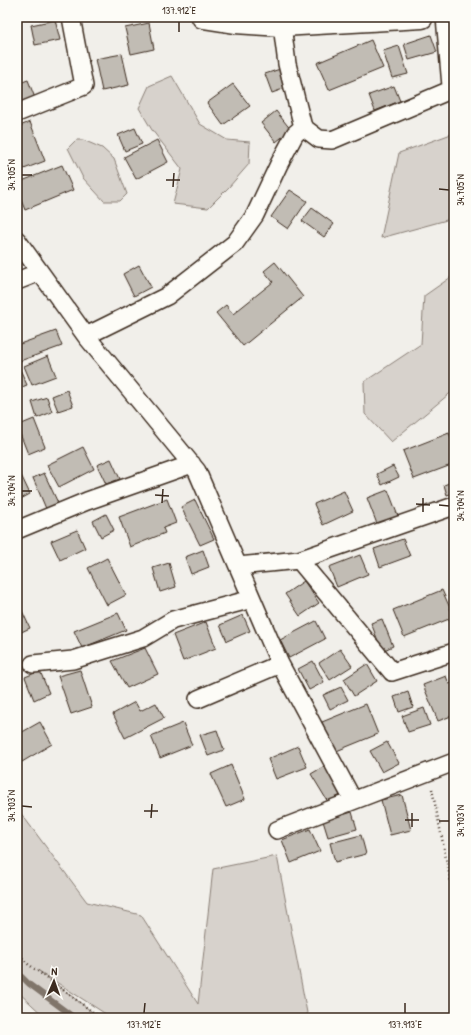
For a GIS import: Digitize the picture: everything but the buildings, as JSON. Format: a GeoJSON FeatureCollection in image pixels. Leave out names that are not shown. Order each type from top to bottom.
{"type":"FeatureCollection","features":[{"type":"Feature","properties":{"kind":"main road"},"geometry":{"type":"LineString","coordinates":[[203,17],[235,22],[282,25],[422,17]]}},
{"type":"Feature","properties":{"kind":"street"},"geometry":{"type":"LineString","coordinates":[[17,114],[84,86],[71,17]]}},
{"type":"Feature","properties":{"kind":"street"},"geometry":{"type":"LineString","coordinates":[[282,25],[287,64],[303,127],[319,139],[332,140],[448,91],[451,86],[445,17]]}},
{"type":"Feature","properties":{"kind":"street"},"geometry":{"type":"LineString","coordinates":[[86,336],[167,296],[235,243],[255,215],[295,134],[303,127]]}},
{"type":"Feature","properties":{"kind":"street"},"geometry":{"type":"LineString","coordinates":[[17,240],[86,336],[197,470],[280,664],[353,800]]}},
{"type":"Feature","properties":{"kind":"street"},"geometry":{"type":"LineString","coordinates":[[17,281],[40,272]]}},
{"type":"Feature","properties":{"kind":"street"},"geometry":{"type":"LineString","coordinates":[[17,530],[87,501],[192,464]]}},
{"type":"Feature","properties":{"kind":"street"},"geometry":{"type":"LineString","coordinates":[[238,566],[299,560],[454,506]]}},
{"type":"Feature","properties":{"kind":"street"},"geometry":{"type":"LineString","coordinates":[[299,560],[392,672],[454,652]]}},
{"type":"Feature","properties":{"kind":"street"},"geometry":{"type":"LineString","coordinates":[[33,664],[73,660],[143,638],[173,620],[252,599]]}},
{"type":"Feature","properties":{"kind":"street"},"geometry":{"type":"LineString","coordinates":[[198,699],[280,664]]}},
{"type":"Feature","properties":{"kind":"street"},"geometry":{"type":"LineString","coordinates":[[278,830],[454,762]]}},
{"type":"Feature","properties":{"kind":"path"},"geometry":{"type":"LineString","coordinates":[[428,771],[454,898]]}},
{"type":"Feature","properties":{"kind":"path"},"geometry":{"type":"LineString","coordinates":[[17,952],[28,964],[102,1018]]}},
{"type":"Feature","properties":{"kind":"shaded area"},"geometry":{"type":"Polygon","coordinates":[[[172,76],[200,124],[227,140],[250,142],[249,164],[208,208],[173,204],[182,169],[152,130],[139,108],[149,86],[172,76]]]}},
{"type":"Feature","properties":{"kind":"shaded area"},"geometry":{"type":"Polygon","coordinates":[[[454,133],[454,218],[381,238],[399,153],[454,133]]]}},
{"type":"Feature","properties":{"kind":"shaded area"},"geometry":{"type":"Polygon","coordinates":[[[76,140],[83,140],[102,148],[114,159],[127,194],[120,201],[104,201],[83,178],[68,148],[76,140]]]}},
{"type":"Feature","properties":{"kind":"shaded area"},"geometry":{"type":"Polygon","coordinates":[[[454,275],[454,390],[391,442],[365,414],[364,382],[421,344],[424,296],[454,275]]]}},
{"type":"Feature","properties":{"kind":"shaded area"},"geometry":{"type":"Polygon","coordinates":[[[17,808],[87,902],[141,915],[198,1004],[213,869],[277,856],[308,1018],[112,1018],[39,971],[100,1018],[46,1018],[17,991],[17,808]]]}},
{"type":"Feature","properties":{"kind":"waterway"},"geometry":{"type":"LineString","coordinates":[[17,972],[29,984],[75,1018]]}}]}
